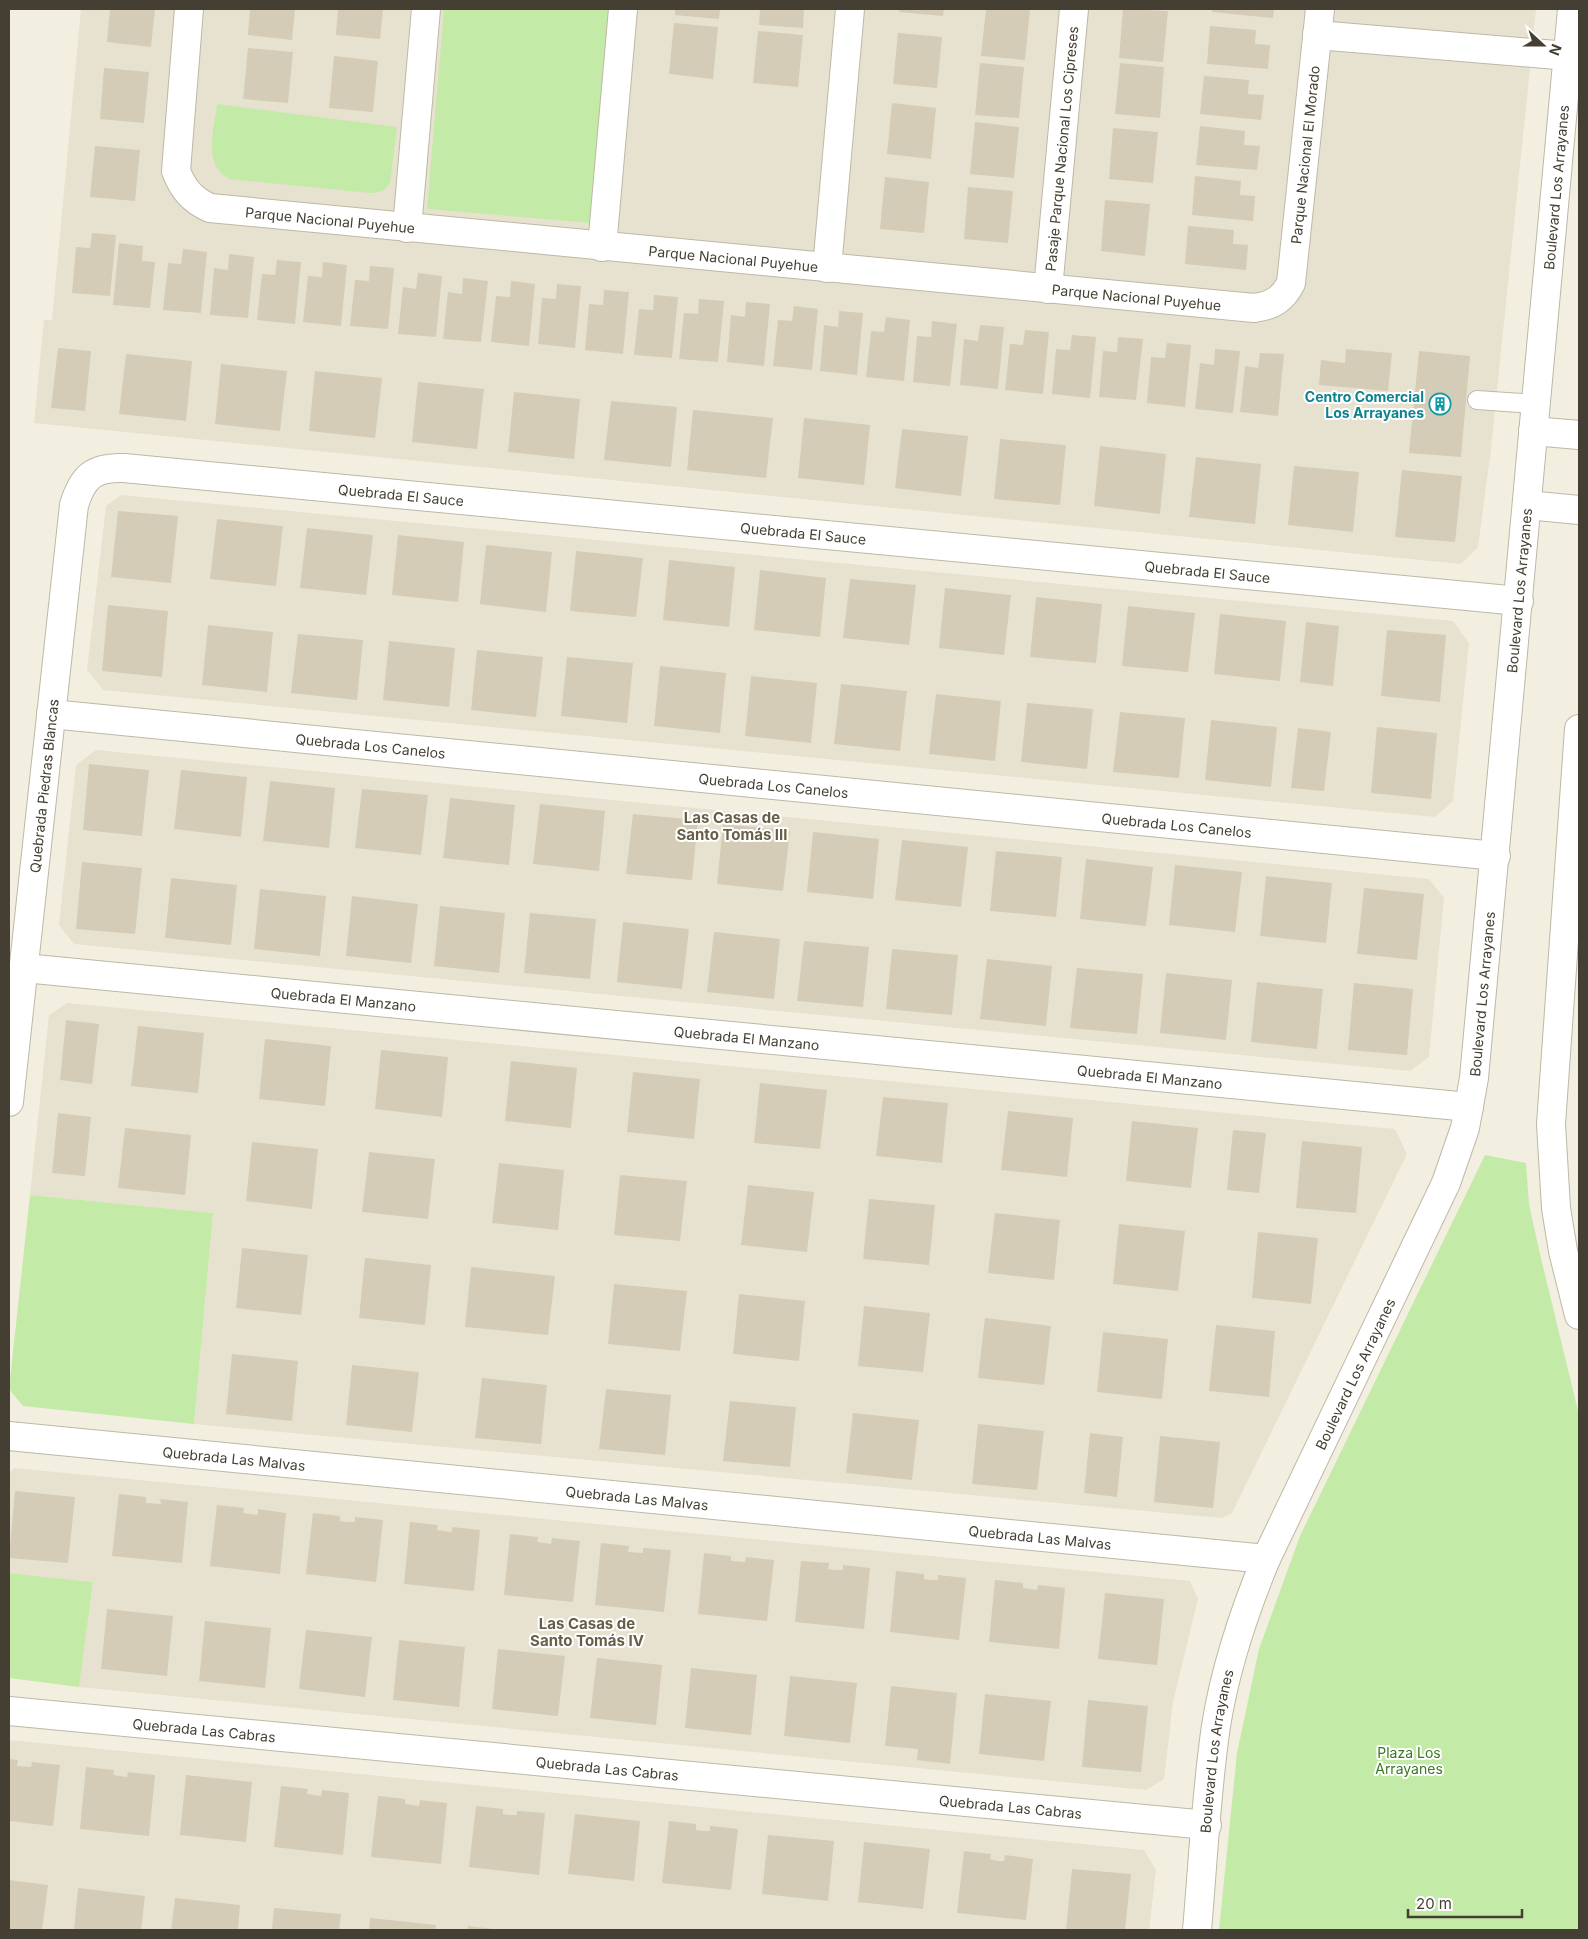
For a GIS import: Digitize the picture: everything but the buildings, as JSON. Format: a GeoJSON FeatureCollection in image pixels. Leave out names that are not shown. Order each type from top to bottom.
{"type":"FeatureCollection","features":[{"type":"Feature","properties":{"kind":"street","name":"Parque Nacional Puyehue"},"geometry":{"type":"LineString","coordinates":[[189,9],[176,170],[188,194],[203,205],[226,211],[1254,308],[1265,307],[1281,299]]}},
{"type":"Feature","properties":{"kind":"street"},"geometry":{"type":"LineString","coordinates":[[406,228],[426,9]]}},
{"type":"Feature","properties":{"kind":"street"},"geometry":{"type":"LineString","coordinates":[[602,247],[623,9]]}},
{"type":"Feature","properties":{"kind":"street"},"geometry":{"type":"LineString","coordinates":[[827,268],[850,9]]}},
{"type":"Feature","properties":{"kind":"street","name":"Pasaje Parque Nacional Los Cipreses"},"geometry":{"type":"LineString","coordinates":[[1048,289],[1074,9]]}},
{"type":"Feature","properties":{"kind":"street","name":"Boulevard Los Arrayanes"},"geometry":{"type":"LineString","coordinates":[[1197,1930],[1216,1726],[1224,1689],[1250,1599],[1266,1559],[1446,1183],[1465,1128],[1474,1078],[1496,856],[1535,404],[1572,9]]}},
{"type":"Feature","properties":{"kind":"street"},"geometry":{"type":"LineString","coordinates":[[1319,22],[1568,56]]}},
{"type":"Feature","properties":{"kind":"street","name":"Parque Nacional El Morado"},"geometry":{"type":"LineString","coordinates":[[1281,299],[1291,284],[1294,272],[1319,22]]}},
{"type":"Feature","properties":{"kind":"street"},"geometry":{"type":"LineString","coordinates":[[1533,431],[1579,435]]}},
{"type":"Feature","properties":{"kind":"street","name":"Quebrada El Sauce"},"geometry":{"type":"LineString","coordinates":[[90,475],[109,468],[124,468],[1518,601]]}},
{"type":"Feature","properties":{"kind":"street","name":"Quebrada Piedras Blancas"},"geometry":{"type":"LineString","coordinates":[[9,1102],[74,505],[79,490],[90,475]]}},
{"type":"Feature","properties":{"kind":"street"},"geometry":{"type":"LineString","coordinates":[[1527,505],[1579,510]]}},
{"type":"Feature","properties":{"kind":"street","name":"Quebrada Los Canelos"},"geometry":{"type":"LineString","coordinates":[[52,714],[1496,856]]}},
{"type":"Feature","properties":{"kind":"street"},"geometry":{"type":"LineString","coordinates":[[1579,729],[1550,1124],[1556,1208],[1562,1251],[1579,1316]]}},
{"type":"Feature","properties":{"kind":"street","name":"Quebrada El Manzano"},"geometry":{"type":"LineString","coordinates":[[24,968],[1469,1107]]}},
{"type":"Feature","properties":{"kind":"street","name":"Quebrada Las Malvas"},"geometry":{"type":"LineString","coordinates":[[9,1436],[1266,1559]]}},
{"type":"Feature","properties":{"kind":"street","name":"Quebrada Las Cabras"},"geometry":{"type":"LineString","coordinates":[[9,1711],[1206,1825]]}},
{"type":"Feature","properties":{"kind":"lane"},"geometry":{"type":"LineString","coordinates":[[1477,400],[1535,404]]}},
{"type":"Feature","properties":{"kind":"shaded area"},"geometry":{"type":"Polygon","coordinates":[[[81,9],[1536,9],[1491,449],[1478,547],[1461,564],[34,423],[44,320],[52,320],[81,9]]]}},
{"type":"Feature","properties":{"kind":"shaded area"},"geometry":{"type":"Polygon","coordinates":[[[121,495],[1453,621],[1469,643],[1453,801],[1435,817],[103,690],[87,670],[106,506],[121,495]]]}},
{"type":"Feature","properties":{"kind":"shaded area"},"geometry":{"type":"Polygon","coordinates":[[[96,750],[1429,879],[1444,898],[1429,1057],[1410,1071],[74,944],[59,925],[76,765],[96,750]]]}},
{"type":"Feature","properties":{"kind":"shaded area"},"geometry":{"type":"Polygon","coordinates":[[[67,1003],[1395,1129],[1407,1154],[1232,1513],[1222,1518],[194,1424],[213,1213],[30,1195],[49,1015],[67,1003]]]}},
{"type":"Feature","properties":{"kind":"shaded area"},"geometry":{"type":"Polygon","coordinates":[[[14,1468],[1190,1581],[1198,1599],[1173,1702],[1164,1779],[1146,1790],[79,1687],[93,1582],[9,1573],[9,1473],[14,1468]]]}},
{"type":"Feature","properties":{"kind":"shaded area"},"geometry":{"type":"Polygon","coordinates":[[[9,1740],[1144,1850],[1156,1870],[1149,1930],[9,1930],[9,1740]]]}},
{"type":"Feature","properties":{"kind":"green space"},"geometry":{"type":"Polygon","coordinates":[[[444,9],[609,9],[591,223],[427,209],[444,9]]]}},
{"type":"Feature","properties":{"kind":"green space"},"geometry":{"type":"Polygon","coordinates":[[[217,104],[397,127],[390,183],[381,191],[370,193],[229,179],[215,164],[213,155],[212,135],[217,104]]]}},
{"type":"Feature","properties":{"kind":"green space","name":"Plaza Los Arrayanes"},"geometry":{"type":"Polygon","coordinates":[[[1485,1155],[1526,1163],[1529,1204],[1579,1415],[1579,1930],[1219,1930],[1237,1753],[1259,1649],[1300,1536],[1485,1155]]]}},
{"type":"Feature","properties":{"kind":"green space"},"geometry":{"type":"Polygon","coordinates":[[[30,1195],[213,1213],[194,1424],[23,1406],[9,1389],[30,1195]]]}},
{"type":"Feature","properties":{"kind":"green space"},"geometry":{"type":"Polygon","coordinates":[[[9,1573],[93,1582],[79,1687],[9,1678],[9,1573]]]}},
{"type":"Feature","properties":{"kind":"place","name":"Centro Comercial Los Arrayanes"},"geometry":{"type":"Point","coordinates":[1440,404]}},
{"type":"Feature","properties":{"kind":"district","name":"Las Casas de Santo Tomás III"},"geometry":{"type":"Point","coordinates":[732,826]}},
{"type":"Feature","properties":{"kind":"district","name":"Las Casas de Santo Tomás IV"},"geometry":{"type":"Point","coordinates":[587,1632]}}]}
